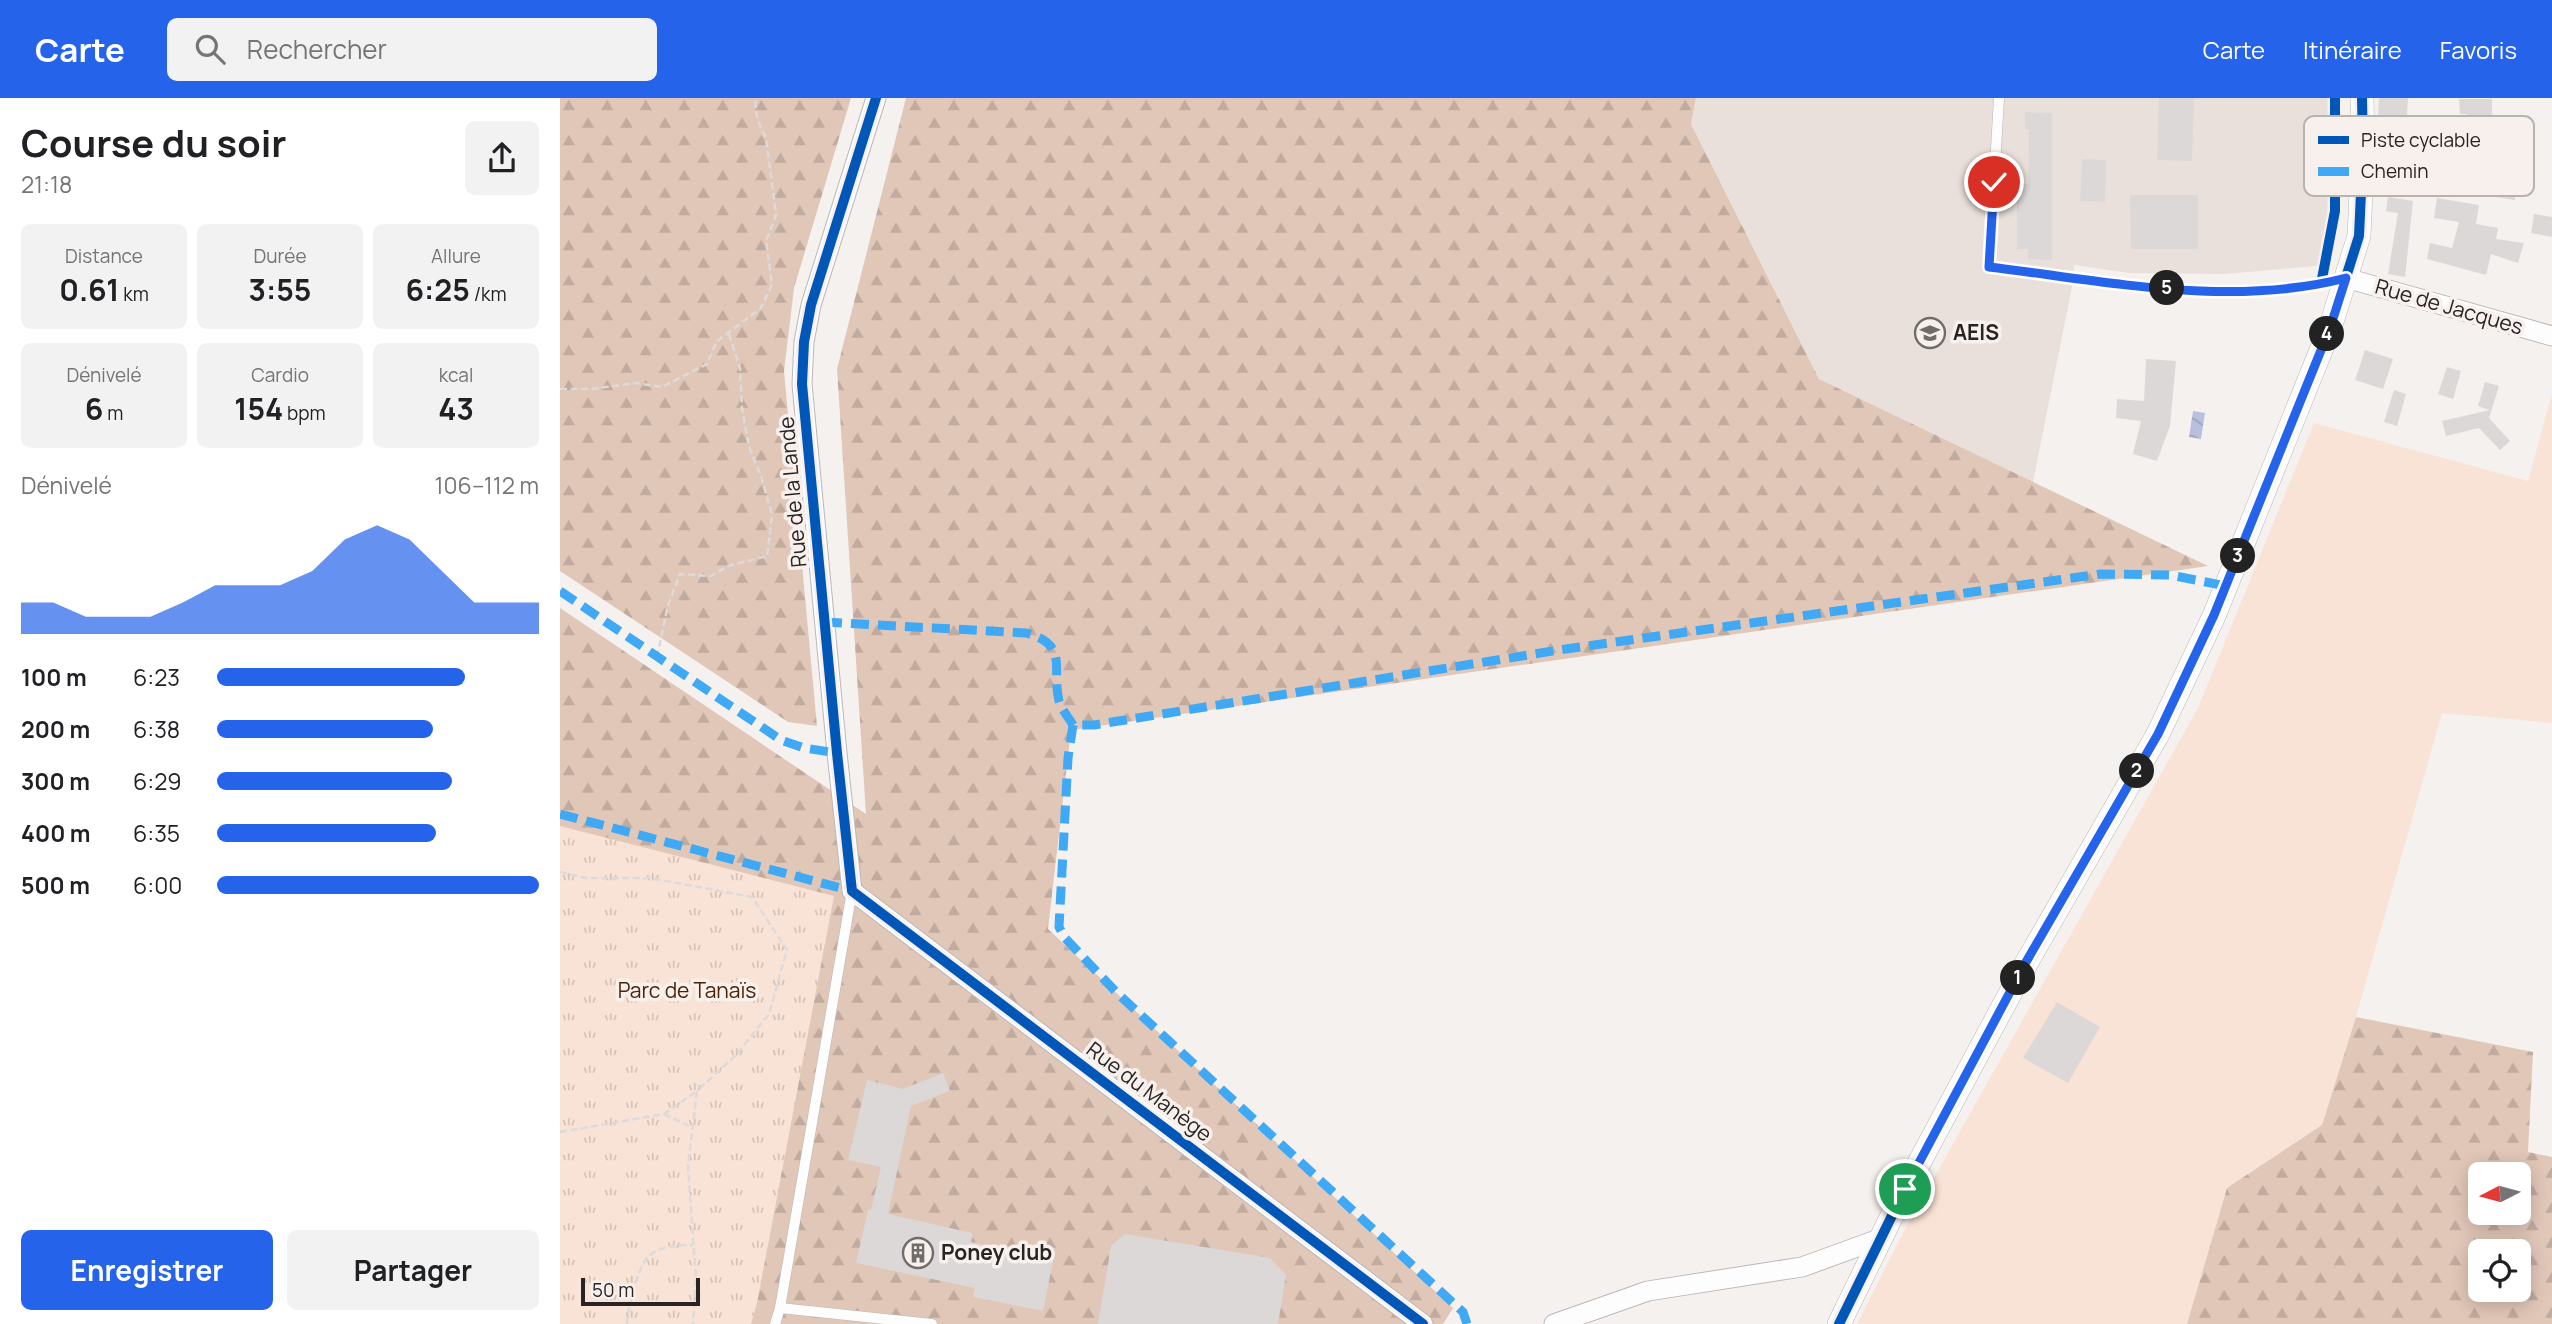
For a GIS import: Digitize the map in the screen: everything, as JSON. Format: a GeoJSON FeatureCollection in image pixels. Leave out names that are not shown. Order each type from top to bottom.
{"type":"FeatureCollection","features":[{"type":"Feature","properties":{"kind":"street","name":"Rue de la Lande"},"geometry":{"type":"LineString","coordinates":[[852,891],[802,384],[804,342],[811,305],[876,98]]}},
{"type":"Feature","properties":{"kind":"street"},"geometry":{"type":"LineString","coordinates":[[2362,98],[2362,116]]}},
{"type":"Feature","properties":{"kind":"street"},"geometry":{"type":"LineString","coordinates":[[1839,1324],[1879,1239],[2026,962],[2158,734],[2214,615],[2330,328],[2359,236],[2361,196]]}},
{"type":"Feature","properties":{"kind":"street","name":"Rue de Jacques"},"geometry":{"type":"LineString","coordinates":[[2346,278],[2552,336]]}},
{"type":"Feature","properties":{"kind":"street","name":"Rue du Manège"},"geometry":{"type":"LineString","coordinates":[[852,891],[1423,1324]]}},
{"type":"Feature","properties":{"kind":"street"},"geometry":{"type":"LineString","coordinates":[[1554,1324],[1648,1291],[1802,1267],[1879,1239]]}},
{"type":"Feature","properties":{"kind":"lane"},"geometry":{"type":"LineString","coordinates":[[1999,98],[1989,267],[2174,289],[2234,292],[2313,286],[2346,278]]}},
{"type":"Feature","properties":{"kind":"lane"},"geometry":{"type":"LineString","coordinates":[[775,1324],[780,1308],[852,891]]}},
{"type":"Feature","properties":{"kind":"lane"},"geometry":{"type":"LineString","coordinates":[[780,1308],[932,1324]]}},
{"type":"Feature","properties":{"kind":"path"},"geometry":{"type":"LineString","coordinates":[[560,389],[591,389],[636,383],[662,387],[707,364],[717,341],[760,309],[772,285],[766,241],[776,215],[766,138],[757,119],[755,98]]}},
{"type":"Feature","properties":{"kind":"path"},"geometry":{"type":"LineString","coordinates":[[657,657],[668,605],[680,574],[711,576],[728,566],[767,556],[772,515],[749,447],[742,408],[740,368],[729,332]]}},
{"type":"Feature","properties":{"kind":"path"},"geometry":{"type":"LineString","coordinates":[[560,872],[585,878],[650,878],[752,897],[787,950],[769,1014],[736,1055],[697,1091],[664,1114],[560,1132]]}},
{"type":"Feature","properties":{"kind":"path"},"geometry":{"type":"LineString","coordinates":[[693,1324],[696,1279],[688,1166],[697,1091]]}},
{"type":"Feature","properties":{"kind":"path"},"geometry":{"type":"LineString","coordinates":[[664,1114],[692,1128]]}},
{"type":"Feature","properties":{"kind":"path"},"geometry":{"type":"LineString","coordinates":[[627,1324],[628,1311],[647,1259],[662,1249],[693,1245]]}},
{"type":"Feature","properties":{"kind":"shaded area","name":"AEIS"},"geometry":{"type":"Polygon","coordinates":[[[1696,98],[2337,98],[2337,116],[2304,116],[2304,196],[2335,196],[2317,266],[2225,274],[2129,273],[2074,265],[2072,287],[2033,482],[1819,379],[1691,124],[1696,98]]]}},
{"type":"Feature","properties":{"kind":"green space"},"geometry":{"type":"Polygon","coordinates":[[[560,98],[851,98],[794,288],[784,371],[817,726],[788,722],[560,571],[560,98]]]}},
{"type":"Feature","properties":{"kind":"green space"},"geometry":{"type":"Polygon","coordinates":[[[906,98],[1696,98],[1691,124],[1819,379],[2208,566],[1071,730],[1048,929],[1453,1308],[1443,1324],[560,1324],[560,608],[866,814],[837,369],[906,98]]]}},
{"type":"Feature","properties":{"kind":"green space"},"geometry":{"type":"Polygon","coordinates":[[[2552,394],[2552,723],[2442,713],[2356,1017],[2322,1125],[2227,1188],[2187,1324],[1857,1324],[1904,1231],[2198,708],[2314,423],[2528,481],[2552,394]]]}},
{"type":"Feature","properties":{"kind":"green space","name":"Parc de Tanaïs"},"geometry":{"type":"Polygon","coordinates":[[[560,826],[834,896],[751,1324],[560,1324],[560,826]]]}},
{"type":"Feature","properties":{"kind":"green space"},"geometry":{"type":"Polygon","coordinates":[[[2356,1017],[2533,1052],[2528,1152],[2552,1157],[2552,1324],[2187,1324],[2227,1188],[2322,1125],[2356,1017]]]}},
{"type":"Feature","properties":{"kind":"water"},"geometry":{"type":"Polygon","coordinates":[[[2193,411],[2205,413],[2201,439],[2189,437],[2193,411]]]}},
{"type":"Feature","properties":{"kind":"building"},"geometry":{"type":"Polygon","coordinates":[[[2159,98],[2194,98],[2192,161],[2157,160],[2159,98]]]}},
{"type":"Feature","properties":{"kind":"building"},"geometry":{"type":"Polygon","coordinates":[[[2379,98],[2408,98],[2407,116],[2378,116],[2379,98]]]}},
{"type":"Feature","properties":{"kind":"building"},"geometry":{"type":"Polygon","coordinates":[[[2459,99],[2492,99],[2492,116],[2460,114],[2459,99]]]}},
{"type":"Feature","properties":{"kind":"building"},"geometry":{"type":"Polygon","coordinates":[[[2025,112],[2052,113],[2052,260],[2028,259],[2028,249],[2017,249],[2017,184],[2028,184],[2029,130],[2025,129],[2025,112]]]}},
{"type":"Feature","properties":{"kind":"building"},"geometry":{"type":"Polygon","coordinates":[[[2082,159],[2106,160],[2105,202],[2080,201],[2082,159]]]}},
{"type":"Feature","properties":{"kind":"building"},"geometry":{"type":"Polygon","coordinates":[[[2130,195],[2198,195],[2198,249],[2131,249],[2130,195]]]}},
{"type":"Feature","properties":{"kind":"building"},"geometry":{"type":"Polygon","coordinates":[[[2489,196],[2515,196],[2515,200],[2489,196]]]}},
{"type":"Feature","properties":{"kind":"building"},"geometry":{"type":"Polygon","coordinates":[[[2388,197],[2413,201],[2405,277],[2388,274],[2398,213],[2386,211],[2388,197]]]}},
{"type":"Feature","properties":{"kind":"building"},"geometry":{"type":"Polygon","coordinates":[[[2437,198],[2479,205],[2476,224],[2498,228],[2496,239],[2524,243],[2518,263],[2491,254],[2486,275],[2427,259],[2430,243],[2452,248],[2459,222],[2434,218],[2437,198]]]}},
{"type":"Feature","properties":{"kind":"building"},"geometry":{"type":"Polygon","coordinates":[[[2534,214],[2552,217],[2552,237],[2531,233],[2534,214]]]}},
{"type":"Feature","properties":{"kind":"building"},"geometry":{"type":"Polygon","coordinates":[[[2365,350],[2393,359],[2383,389],[2355,380],[2365,350]]]}},
{"type":"Feature","properties":{"kind":"building"},"geometry":{"type":"Polygon","coordinates":[[[2146,359],[2176,361],[2170,426],[2157,461],[2133,454],[2141,421],[2116,418],[2117,399],[2144,401],[2146,359]]]}},
{"type":"Feature","properties":{"kind":"building"},"geometry":{"type":"Polygon","coordinates":[[[2447,367],[2461,371],[2453,399],[2438,394],[2447,367]]]}},
{"type":"Feature","properties":{"kind":"building"},"geometry":{"type":"Polygon","coordinates":[[[2485,382],[2499,386],[2489,418],[2510,441],[2500,450],[2479,428],[2446,436],[2442,421],[2490,410],[2478,406],[2485,382]]]}},
{"type":"Feature","properties":{"kind":"building"},"geometry":{"type":"Polygon","coordinates":[[[2394,390],[2406,394],[2397,426],[2384,422],[2394,390]]]}},
{"type":"Feature","properties":{"kind":"building"},"geometry":{"type":"Polygon","coordinates":[[[2057,1002],[2100,1027],[2068,1083],[2023,1058],[2057,1002]]]}},
{"type":"Feature","properties":{"kind":"building"},"geometry":{"type":"Polygon","coordinates":[[[943,1073],[950,1091],[911,1106],[888,1214],[972,1233],[971,1242],[1053,1261],[1043,1311],[973,1297],[975,1288],[856,1263],[881,1167],[848,1160],[867,1080],[903,1089],[943,1073]]]}},
{"type":"Feature","properties":{"kind":"building"},"geometry":{"type":"Polygon","coordinates":[[[1125,1234],[1270,1258],[1286,1275],[1278,1324],[1098,1324],[1111,1246],[1125,1234]]]}},
{"type":"Feature","properties":{"kind":"marked path"},"geometry":{"type":"LineString","coordinates":[[824,622],[1026,633],[1040,638],[1054,651],[1057,689],[1063,710],[1073,725],[1094,725],[1559,650],[2101,574],[2170,575],[2226,586]]}},
{"type":"Feature","properties":{"kind":"marked path"},"geometry":{"type":"LineString","coordinates":[[560,591],[781,740],[804,748],[837,753]]}},
{"type":"Feature","properties":{"kind":"marked path"},"geometry":{"type":"LineString","coordinates":[[1073,725],[1068,758],[1059,927],[1065,938],[1117,993],[1463,1312],[1467,1324]]}},
{"type":"Feature","properties":{"kind":"marked path"},"geometry":{"type":"LineString","coordinates":[[560,814],[852,891]]}},
{"type":"Feature","properties":{"kind":"cycle path"},"geometry":{"type":"LineString","coordinates":[[876,98],[811,305],[804,342],[802,384],[852,891],[1423,1324]]}},
{"type":"Feature","properties":{"kind":"cycle path"},"geometry":{"type":"LineString","coordinates":[[2335,98],[2335,116]]}},
{"type":"Feature","properties":{"kind":"cycle path"},"geometry":{"type":"LineString","coordinates":[[2362,98],[2362,116]]}},
{"type":"Feature","properties":{"kind":"cycle path"},"geometry":{"type":"LineString","coordinates":[[2321,284],[2335,211],[2335,196]]}},
{"type":"Feature","properties":{"kind":"cycle path"},"geometry":{"type":"LineString","coordinates":[[1839,1324],[1905,1189],[2027,962],[2158,734],[2214,616],[2330,328],[2359,236],[2361,196]]}},
{"type":"Feature","properties":{"kind":"place","name":"AEIS"},"geometry":{"type":"Point","coordinates":[1930,333]}},
{"type":"Feature","properties":{"kind":"place","name":"Poney club"},"geometry":{"type":"Point","coordinates":[918,1253]}},
{"type":"Feature","properties":{"kind":"route"},"geometry":{"type":"LineString","coordinates":[[1905,1189],[2026,962],[2158,734],[2214,615],[2330,328],[2346,278],[2313,286],[2234,292],[2174,289],[1989,267],[1994,182]]}}]}
